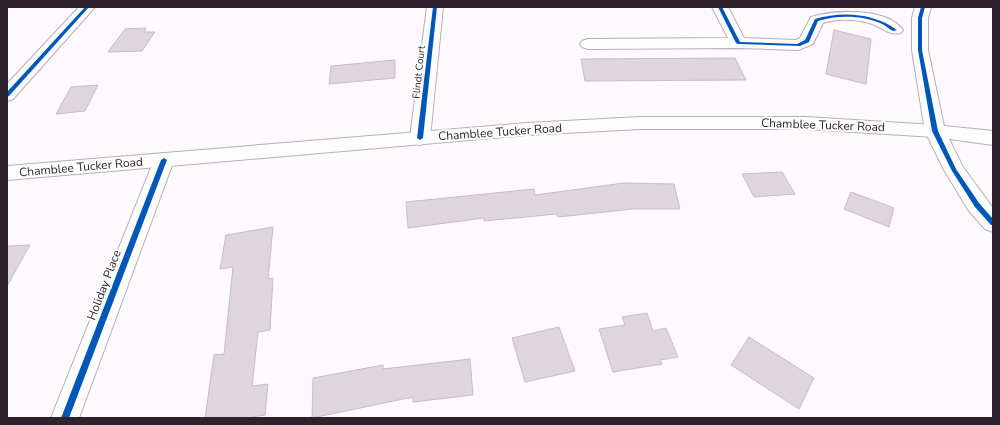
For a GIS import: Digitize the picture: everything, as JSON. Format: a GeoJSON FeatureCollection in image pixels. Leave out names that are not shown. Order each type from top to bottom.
{"type":"FeatureCollection","features":[{"type":"Feature","properties":{"kind":"street"},"geometry":{"type":"LineString","coordinates":[[7,96],[87,7]]}},
{"type":"Feature","properties":{"kind":"street","name":"Flindt Court"},"geometry":{"type":"LineString","coordinates":[[420,138],[435,7]]}},
{"type":"Feature","properties":{"kind":"street"},"geometry":{"type":"LineString","coordinates":[[720,7],[738,43]]}},
{"type":"Feature","properties":{"kind":"street"},"geometry":{"type":"LineString","coordinates":[[923,7],[920,18],[920,50],[935,131],[954,170],[977,205],[993,224]]}},
{"type":"Feature","properties":{"kind":"street"},"geometry":{"type":"LineString","coordinates":[[588,44],[738,43],[798,45],[806,41],[816,20],[824,17],[834,17],[850,24],[865,23],[879,31],[894,30],[920,37]]}},
{"type":"Feature","properties":{"kind":"street","name":"Chamblee Tucker Road"},"geometry":{"type":"LineString","coordinates":[[7,173],[527,129],[640,123],[806,122],[935,131],[993,138]]}},
{"type":"Feature","properties":{"kind":"street","name":"Holiday Place"},"geometry":{"type":"LineString","coordinates":[[65,418],[164,160]]}},
{"type":"Feature","properties":{"kind":"building"},"geometry":{"type":"Polygon","coordinates":[[[146,28],[144,32],[155,32],[142,51],[108,52],[125,29],[146,28]]]}},
{"type":"Feature","properties":{"kind":"building"},"geometry":{"type":"Polygon","coordinates":[[[834,30],[871,39],[866,84],[826,74],[834,30]]]}},
{"type":"Feature","properties":{"kind":"building"},"geometry":{"type":"Polygon","coordinates":[[[735,58],[746,80],[585,81],[581,59],[735,58]]]}},
{"type":"Feature","properties":{"kind":"building"},"geometry":{"type":"Polygon","coordinates":[[[395,60],[395,78],[329,84],[331,66],[395,60]]]}},
{"type":"Feature","properties":{"kind":"building"},"geometry":{"type":"Polygon","coordinates":[[[98,85],[85,111],[56,114],[71,87],[98,85]]]}},
{"type":"Feature","properties":{"kind":"building"},"geometry":{"type":"Polygon","coordinates":[[[782,172],[795,194],[754,197],[742,174],[782,172]]]}},
{"type":"Feature","properties":{"kind":"building"},"geometry":{"type":"Polygon","coordinates":[[[624,183],[674,184],[680,209],[633,209],[558,217],[557,214],[484,221],[484,218],[408,228],[406,202],[534,189],[535,195],[624,183]]]}},
{"type":"Feature","properties":{"kind":"building"},"geometry":{"type":"Polygon","coordinates":[[[851,192],[894,208],[889,227],[844,209],[851,192]]]}},
{"type":"Feature","properties":{"kind":"building"},"geometry":{"type":"Polygon","coordinates":[[[273,227],[268,279],[273,278],[270,330],[258,332],[252,386],[268,384],[265,415],[247,418],[205,418],[214,355],[224,354],[233,267],[220,269],[226,235],[273,227]]]}},
{"type":"Feature","properties":{"kind":"building"},"geometry":{"type":"Polygon","coordinates":[[[30,245],[7,286],[7,246],[30,245]]]}},
{"type":"Feature","properties":{"kind":"building"},"geometry":{"type":"Polygon","coordinates":[[[647,313],[653,331],[666,328],[678,357],[660,360],[662,364],[613,372],[599,329],[625,325],[622,317],[647,313]]]}},
{"type":"Feature","properties":{"kind":"building"},"geometry":{"type":"Polygon","coordinates":[[[559,327],[575,371],[525,382],[512,338],[559,327]]]}},
{"type":"Feature","properties":{"kind":"building"},"geometry":{"type":"Polygon","coordinates":[[[749,337],[814,378],[799,409],[731,365],[749,337]]]}},
{"type":"Feature","properties":{"kind":"building"},"geometry":{"type":"Polygon","coordinates":[[[470,359],[473,395],[413,402],[413,397],[312,418],[313,378],[383,365],[383,369],[470,359]]]}},
{"type":"Feature","properties":{"kind":"cycle path"},"geometry":{"type":"LineString","coordinates":[[7,95],[87,7]]}},
{"type":"Feature","properties":{"kind":"cycle path"},"geometry":{"type":"LineString","coordinates":[[420,138],[435,7]]}},
{"type":"Feature","properties":{"kind":"cycle path"},"geometry":{"type":"LineString","coordinates":[[720,7],[738,43],[798,45],[807,41],[816,20],[831,16],[857,16],[881,22],[895,30]]}},
{"type":"Feature","properties":{"kind":"cycle path"},"geometry":{"type":"LineString","coordinates":[[923,7],[920,18],[920,50],[935,131],[954,170],[977,205],[993,223]]}},
{"type":"Feature","properties":{"kind":"cycle path"},"geometry":{"type":"LineString","coordinates":[[65,418],[164,160]]}}]}
